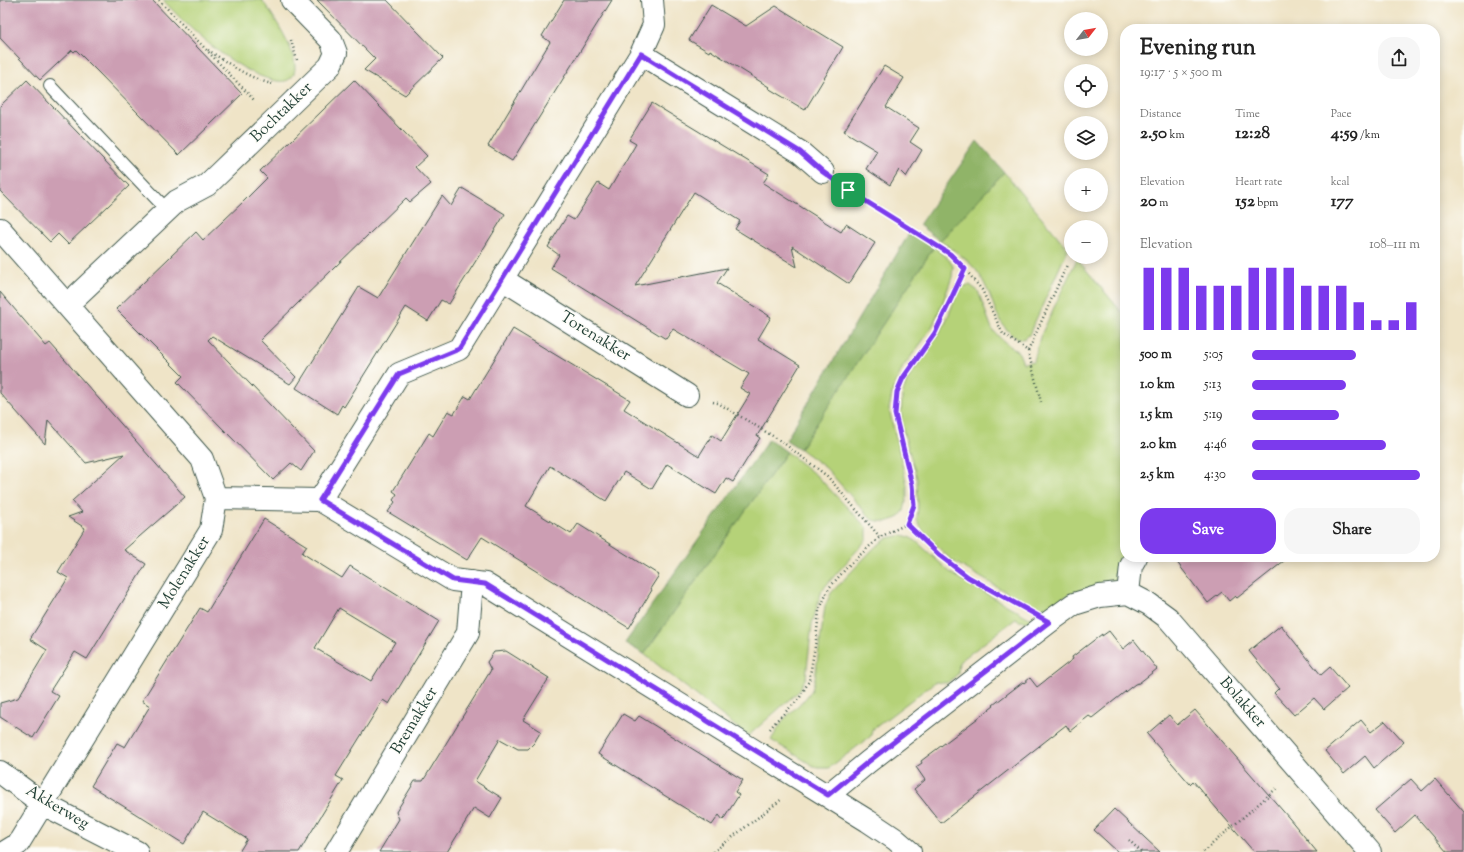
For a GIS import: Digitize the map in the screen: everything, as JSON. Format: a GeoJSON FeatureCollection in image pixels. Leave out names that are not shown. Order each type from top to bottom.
{"type":"FeatureCollection","features":[{"type":"Feature","properties":{"kind":"street","name":"Bochtakker"},"geometry":{"type":"LineString","coordinates":[[67,305],[177,201],[207,185],[274,121],[299,87],[330,66],[336,53],[331,40],[292,0]]}},
{"type":"Feature","properties":{"kind":"street"},"geometry":{"type":"LineString","coordinates":[[320,500],[399,374],[459,349],[641,54],[654,25],[652,0]]}},
{"type":"Feature","properties":{"kind":"street"},"geometry":{"type":"LineString","coordinates":[[641,54],[800,152],[823,172]]}},
{"type":"Feature","properties":{"kind":"street","name":"Molenakker"},"geometry":{"type":"LineString","coordinates":[[0,229],[202,459],[216,498],[211,530],[18,844],[5,852]]}},
{"type":"Feature","properties":{"kind":"street","name":"Torenakker"},"geometry":{"type":"LineString","coordinates":[[502,279],[688,395]]}},
{"type":"Feature","properties":{"kind":"street"},"geometry":{"type":"LineString","coordinates":[[216,498],[320,500],[453,580],[485,584],[828,795],[868,821],[910,852]]}},
{"type":"Feature","properties":{"kind":"street"},"geometry":{"type":"LineString","coordinates":[[828,795],[1074,604],[1100,596],[1128,593],[1131,566],[1133,562]]}},
{"type":"Feature","properties":{"kind":"street","name":"Bremakker"},"geometry":{"type":"LineString","coordinates":[[336,852],[468,633],[472,582]]}},
{"type":"Feature","properties":{"kind":"street","name":"Bolakker"},"geometry":{"type":"LineString","coordinates":[[1128,593],[1149,604],[1168,618],[1370,852]]}},
{"type":"Feature","properties":{"kind":"street","name":"Akkerweg"},"geometry":{"type":"LineString","coordinates":[[0,772],[43,804],[137,852]]}},
{"type":"Feature","properties":{"kind":"lane"},"geometry":{"type":"LineString","coordinates":[[50,86],[167,210]]}},
{"type":"Feature","properties":{"kind":"path"},"geometry":{"type":"LineString","coordinates":[[159,0],[274,121]]}},
{"type":"Feature","properties":{"kind":"path"},"geometry":{"type":"LineString","coordinates":[[203,46],[230,65],[265,82],[282,87],[299,87],[297,78],[299,66],[293,42],[289,36]]}},
{"type":"Feature","properties":{"kind":"path"},"geometry":{"type":"LineString","coordinates":[[823,172],[950,254],[965,269],[982,290],[1003,334],[1028,351]]}},
{"type":"Feature","properties":{"kind":"path"},"geometry":{"type":"LineString","coordinates":[[1041,402],[1028,351],[1066,265]]}},
{"type":"Feature","properties":{"kind":"path"},"geometry":{"type":"LineString","coordinates":[[755,750],[777,720],[799,699],[809,682],[819,611],[828,588],[850,564],[880,537],[907,524],[914,505],[912,485],[895,414],[897,392],[903,378],[935,333],[965,269]]}},
{"type":"Feature","properties":{"kind":"path"},"geometry":{"type":"LineString","coordinates":[[688,395],[718,403],[781,441],[827,476],[880,537]]}},
{"type":"Feature","properties":{"kind":"path"},"geometry":{"type":"LineString","coordinates":[[907,524],[939,555],[968,577],[1049,622]]}},
{"type":"Feature","properties":{"kind":"path"},"geometry":{"type":"LineString","coordinates":[[1202,852],[1299,768]]}},
{"type":"Feature","properties":{"kind":"path"},"geometry":{"type":"LineString","coordinates":[[713,852],[805,782]]}},
{"type":"Feature","properties":{"kind":"path"},"geometry":{"type":"LineString","coordinates":[[1129,840],[1141,852]]}},
{"type":"Feature","properties":{"kind":"green space"},"geometry":{"type":"Polygon","coordinates":[[[163,0],[262,0],[287,41],[295,65],[294,74],[288,80],[278,81],[260,76],[244,68],[222,54],[201,37],[163,0]]]}},
{"type":"Feature","properties":{"kind":"green space"},"geometry":{"type":"Polygon","coordinates":[[[977,141],[1004,172],[940,241],[919,225],[977,141]]]}},
{"type":"Feature","properties":{"kind":"green space"},"geometry":{"type":"Polygon","coordinates":[[[1004,172],[1064,244],[1064,258],[1029,335],[1021,339],[1009,332],[1002,324],[986,287],[976,270],[959,254],[940,241],[1004,172]]]}},
{"type":"Feature","properties":{"kind":"green space"},"geometry":{"type":"Polygon","coordinates":[[[910,232],[934,247],[800,449],[786,440],[910,232]]]}},
{"type":"Feature","properties":{"kind":"green space"},"geometry":{"type":"Polygon","coordinates":[[[934,247],[949,260],[953,266],[952,277],[933,325],[903,367],[893,389],[889,409],[907,485],[907,497],[904,511],[898,518],[886,522],[872,520],[826,468],[800,449],[934,247]]]}},
{"type":"Feature","properties":{"kind":"green space"},"geometry":{"type":"Polygon","coordinates":[[[1075,264],[1081,264],[1120,310],[1121,571],[1115,581],[1103,586],[1070,594],[1056,602],[1042,613],[951,560],[924,533],[917,520],[917,478],[901,423],[902,396],[906,383],[945,324],[959,289],[963,286],[970,285],[978,291],[992,329],[1001,339],[1019,353],[1023,363],[1034,361],[1040,337],[1075,264]]]}},
{"type":"Feature","properties":{"kind":"green space"},"geometry":{"type":"Polygon","coordinates":[[[769,439],[787,452],[644,654],[625,643],[769,439]]]}},
{"type":"Feature","properties":{"kind":"green space"},"geometry":{"type":"Polygon","coordinates":[[[787,452],[817,476],[867,528],[867,539],[822,590],[812,624],[806,677],[799,691],[748,736],[644,654],[787,452]]]}},
{"type":"Feature","properties":{"kind":"green space"},"geometry":{"type":"Polygon","coordinates":[[[903,535],[916,541],[952,574],[1033,620],[1030,622],[1018,621],[1017,618],[959,662],[958,674],[947,683],[935,682],[872,730],[871,736],[829,768],[817,768],[771,740],[784,719],[805,699],[812,690],[825,606],[831,593],[875,547],[888,538],[903,535]]]}},
{"type":"Feature","properties":{"kind":"building"},"geometry":{"type":"Polygon","coordinates":[[[0,0],[152,0],[242,94],[179,155],[76,50],[74,52],[72,50],[40,80],[0,38],[0,0]]]}},
{"type":"Feature","properties":{"kind":"building"},"geometry":{"type":"Polygon","coordinates":[[[317,0],[387,0],[443,58],[405,95],[364,70],[375,59],[317,0]]]}},
{"type":"Feature","properties":{"kind":"building"},"geometry":{"type":"Polygon","coordinates":[[[564,0],[612,0],[512,161],[488,146],[550,42],[542,36],[564,0]]]}},
{"type":"Feature","properties":{"kind":"building"},"geometry":{"type":"Polygon","coordinates":[[[711,5],[746,26],[776,6],[843,47],[805,110],[710,50],[709,52],[689,40],[711,5]]]}},
{"type":"Feature","properties":{"kind":"building"},"geometry":{"type":"Polygon","coordinates":[[[884,66],[904,78],[886,107],[919,128],[910,142],[922,150],[906,177],[899,170],[890,185],[866,169],[877,151],[844,131],[884,66]]]}},
{"type":"Feature","properties":{"kind":"building"},"geometry":{"type":"Polygon","coordinates":[[[27,80],[129,186],[68,244],[58,234],[50,242],[0,191],[0,106],[27,80]]]}},
{"type":"Feature","properties":{"kind":"building"},"geometry":{"type":"Polygon","coordinates":[[[354,80],[427,156],[415,167],[431,184],[410,202],[406,198],[260,340],[296,377],[290,384],[212,336],[208,340],[314,451],[301,471],[291,463],[273,480],[177,382],[183,376],[116,309],[196,232],[203,240],[243,202],[267,178],[260,171],[354,80]]]}},
{"type":"Feature","properties":{"kind":"building"},"geometry":{"type":"Polygon","coordinates":[[[652,103],[769,174],[763,183],[841,232],[846,224],[875,243],[849,284],[792,246],[797,267],[735,229],[740,221],[694,192],[635,286],[727,268],[717,283],[771,317],[758,339],[800,365],[757,436],[760,438],[733,482],[726,478],[716,494],[667,464],[652,489],[624,472],[606,501],[550,466],[526,506],[571,534],[578,524],[659,575],[650,589],[652,590],[629,628],[482,537],[467,560],[388,512],[395,502],[393,500],[397,494],[393,491],[429,433],[433,436],[448,411],[454,414],[465,396],[470,399],[513,329],[630,400],[624,409],[699,456],[712,435],[721,441],[750,394],[740,388],[749,374],[673,329],[666,339],[551,268],[559,255],[548,247],[567,216],[574,220],[598,183],[609,190],[636,144],[629,140],[652,103]]]}},
{"type":"Feature","properties":{"kind":"building"},"geometry":{"type":"Polygon","coordinates":[[[462,188],[505,214],[449,304],[441,300],[428,321],[406,307],[344,407],[342,405],[337,414],[296,388],[359,287],[378,298],[442,196],[451,206],[462,188]]]}},
{"type":"Feature","properties":{"kind":"building"},"geometry":{"type":"Polygon","coordinates":[[[0,292],[46,346],[50,343],[185,497],[124,550],[146,564],[87,659],[75,652],[50,691],[59,696],[33,738],[0,717],[0,703],[18,698],[47,650],[30,639],[68,578],[58,572],[85,528],[68,517],[82,512],[72,501],[124,454],[86,463],[48,420],[45,444],[0,393],[0,292]]]}},
{"type":"Feature","properties":{"kind":"building"},"geometry":{"type":"Polygon","coordinates":[[[264,519],[307,546],[302,553],[342,578],[350,566],[439,621],[389,704],[383,700],[336,776],[343,780],[299,852],[239,852],[247,839],[203,812],[184,844],[91,786],[117,743],[125,747],[150,706],[142,701],[200,608],[207,612],[264,519]],[[339,608],[315,648],[371,681],[395,642],[339,608]]]}},
{"type":"Feature","properties":{"kind":"building"},"geometry":{"type":"Polygon","coordinates":[[[1177,562],[1283,562],[1237,598],[1235,596],[1229,601],[1222,592],[1208,603],[1177,562]]]}},
{"type":"Feature","properties":{"kind":"building"},"geometry":{"type":"Polygon","coordinates":[[[1281,625],[1321,675],[1330,667],[1348,688],[1324,709],[1314,698],[1294,715],[1274,693],[1279,688],[1249,651],[1281,625]]]}},
{"type":"Feature","properties":{"kind":"building"},"geometry":{"type":"Polygon","coordinates":[[[1109,631],[1123,649],[1134,640],[1157,669],[1139,683],[1135,684],[1092,718],[1089,716],[1070,731],[1066,725],[941,823],[914,789],[925,780],[916,767],[922,763],[921,761],[994,706],[993,705],[1023,682],[1024,683],[1030,678],[1037,687],[1073,659],[1072,657],[1102,634],[1102,636],[1109,631]]]}},
{"type":"Feature","properties":{"kind":"building"},"geometry":{"type":"Polygon","coordinates":[[[506,651],[549,678],[523,720],[541,731],[534,743],[528,749],[518,749],[500,739],[475,781],[502,798],[490,818],[474,808],[447,852],[379,852],[399,819],[396,812],[415,781],[423,781],[491,670],[487,662],[494,652],[506,651]]]}},
{"type":"Feature","properties":{"kind":"building"},"geometry":{"type":"Polygon","coordinates":[[[1195,710],[1317,852],[1254,852],[1193,781],[1190,784],[1147,734],[1169,715],[1177,725],[1195,710]]]}},
{"type":"Feature","properties":{"kind":"building"},"geometry":{"type":"Polygon","coordinates":[[[623,714],[635,721],[639,716],[743,780],[735,792],[739,795],[723,820],[719,815],[712,825],[598,754],[623,714]]]}},
{"type":"Feature","properties":{"kind":"building"},"geometry":{"type":"Polygon","coordinates":[[[1361,720],[1371,732],[1385,721],[1404,742],[1374,768],[1365,756],[1344,774],[1325,751],[1361,720]]]}},
{"type":"Feature","properties":{"kind":"building"},"geometry":{"type":"Polygon","coordinates":[[[1411,779],[1422,791],[1435,779],[1464,812],[1464,852],[1447,852],[1415,815],[1395,833],[1375,810],[1411,779]]]}},
{"type":"Feature","properties":{"kind":"building"},"geometry":{"type":"Polygon","coordinates":[[[1114,809],[1160,852],[1118,852],[1094,830],[1114,809]]]}},
{"type":"Feature","properties":{"kind":"route"},"geometry":{"type":"LineString","coordinates":[[641,54],[800,152],[823,172],[848,190],[905,224],[950,254],[965,269],[935,333],[903,378],[897,392],[895,414],[912,485],[914,505],[907,524],[939,555],[968,577],[1049,622],[868,762],[828,795],[485,584],[453,580],[320,500],[399,374],[459,349],[641,54]]}}]}
